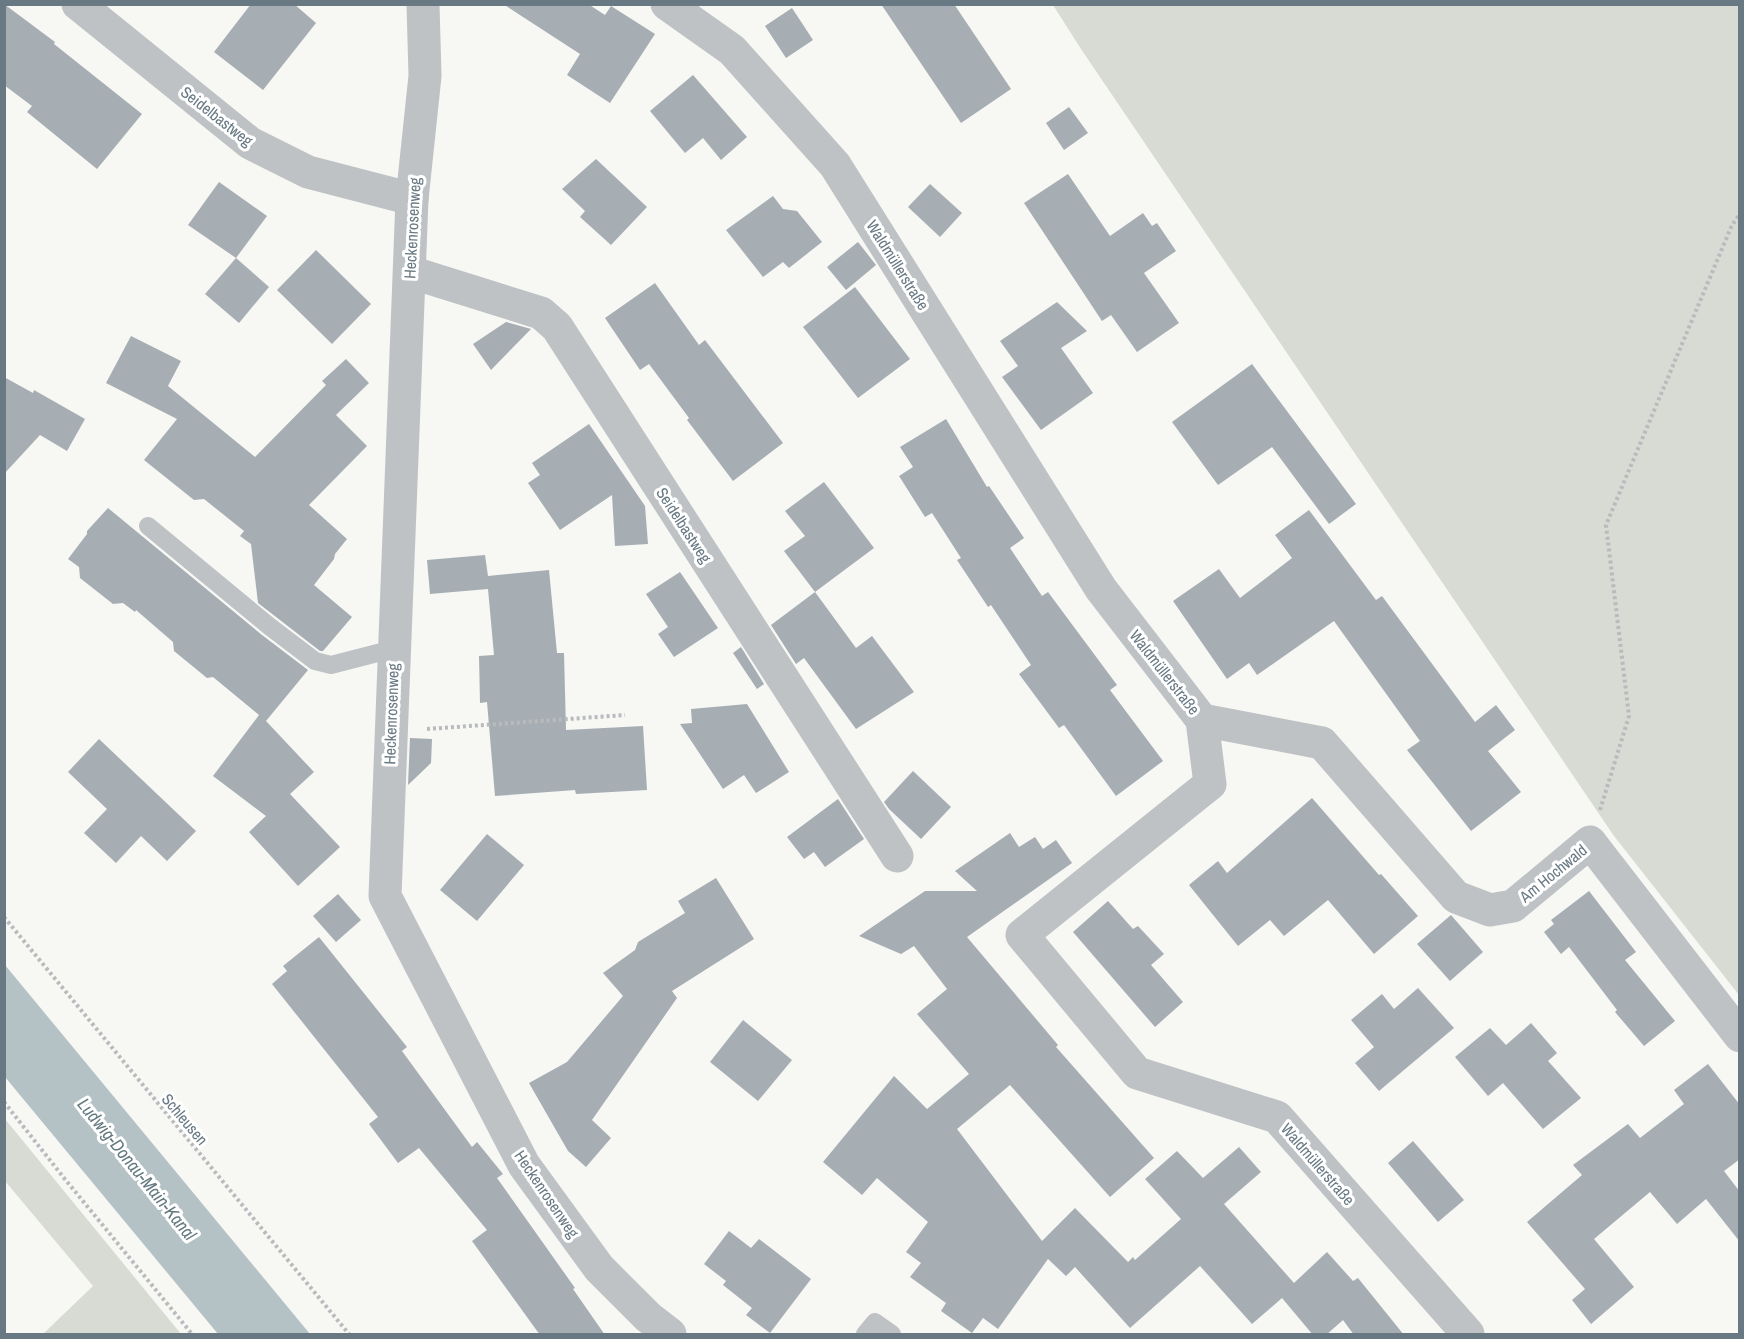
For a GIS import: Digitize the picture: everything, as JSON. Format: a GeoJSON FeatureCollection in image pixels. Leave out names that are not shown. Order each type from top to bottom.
{"type":"FeatureCollection","features":[{"type":"Feature","properties":{"kind":"street","name":"Seidelbastweg"},"geometry":{"type":"LineString","coordinates":[[78,4],[250,143],[308,172],[412,199]]}},
{"type":"Feature","properties":{"kind":"street","name":"Heckenrosenweg"},"geometry":{"type":"LineString","coordinates":[[423,4],[424,76],[412,199],[385,896],[524,1165],[599,1268],[648,1317],[670,1335]]}},
{"type":"Feature","properties":{"kind":"street","name":"Waldmüllerstraße"},"geometry":{"type":"LineString","coordinates":[[667,4],[732,50],[836,165],[1101,589],[1202,720],[1210,784],[1022,934],[1137,1073],[1277,1117],[1468,1335]]}},
{"type":"Feature","properties":{"kind":"street","name":"Seidelbastweg"},"geometry":{"type":"LineString","coordinates":[[410,272],[541,313],[557,327],[897,856]]}},
{"type":"Feature","properties":{"kind":"street","name":"Am Hochwald"},"geometry":{"type":"LineString","coordinates":[[1202,720],[1322,743],[1456,897],[1490,910],[1513,906],[1590,842],[1740,1036]]}},
{"type":"Feature","properties":{"kind":"lane"},"geometry":{"type":"LineString","coordinates":[[148,526],[269,626],[315,660],[331,665],[393,649]]}},
{"type":"Feature","properties":{"kind":"lane"},"geometry":{"type":"LineString","coordinates":[[865,1335],[874,1322],[892,1335]]}},
{"type":"Feature","properties":{"kind":"path"},"geometry":{"type":"LineString","coordinates":[[1590,842],[1629,716],[1606,525],[1732,225],[1740,214]]}},
{"type":"Feature","properties":{"kind":"path"},"geometry":{"type":"LineString","coordinates":[[391,732],[626,715]]}},
{"type":"Feature","properties":{"kind":"path","name":"Schleusen"},"geometry":{"type":"LineString","coordinates":[[4,917],[349,1335]]}},
{"type":"Feature","properties":{"kind":"path"},"geometry":{"type":"LineString","coordinates":[[4,1102],[192,1335]]}},
{"type":"Feature","properties":{"kind":"shaded area"},"geometry":{"type":"Polygon","coordinates":[[[1053,5],[1739,5],[1739,995],[1614,836],[1053,5]]]}},
{"type":"Feature","properties":{"kind":"shaded area"},"geometry":{"type":"Polygon","coordinates":[[[5,1119],[181,1334],[43,1334],[93,1286],[5,1181],[5,1119]]]}},
{"type":"Feature","properties":{"kind":"water","name":"Ludwig-Donau-Main-Kanal"},"geometry":{"type":"Polygon","coordinates":[[[5,965],[310,1334],[218,1334],[5,1077],[5,965]]]}},
{"type":"Feature","properties":{"kind":"building"},"geometry":{"type":"Polygon","coordinates":[[[4,4],[55,42],[54,44],[142,114],[97,169],[27,112],[32,106],[4,85],[4,4]]]}},
{"type":"Feature","properties":{"kind":"building"},"geometry":{"type":"Polygon","coordinates":[[[251,4],[294,4],[316,23],[263,90],[214,52],[251,4]]]}},
{"type":"Feature","properties":{"kind":"building"},"geometry":{"type":"Polygon","coordinates":[[[503,4],[588,4],[605,15],[611,6],[655,34],[610,103],[567,75],[580,54],[503,4]]]}},
{"type":"Feature","properties":{"kind":"building"},"geometry":{"type":"Polygon","coordinates":[[[881,4],[954,4],[1011,89],[961,123],[881,4]]]}},
{"type":"Feature","properties":{"kind":"building"},"geometry":{"type":"Polygon","coordinates":[[[792,8],[813,40],[786,58],[765,26],[792,8]]]}},
{"type":"Feature","properties":{"kind":"building"},"geometry":{"type":"Polygon","coordinates":[[[693,75],[747,137],[721,160],[703,138],[685,153],[650,111],[693,75]]]}},
{"type":"Feature","properties":{"kind":"building"},"geometry":{"type":"Polygon","coordinates":[[[1069,107],[1088,133],[1064,150],[1046,123],[1069,107]]]}},
{"type":"Feature","properties":{"kind":"building"},"geometry":{"type":"Polygon","coordinates":[[[596,159],[647,207],[611,245],[580,217],[585,211],[562,189],[596,159]]]}},
{"type":"Feature","properties":{"kind":"building"},"geometry":{"type":"Polygon","coordinates":[[[1068,174],[1110,236],[1143,213],[1152,226],[1157,223],[1176,251],[1144,273],[1179,323],[1137,352],[1111,315],[1102,321],[1024,203],[1068,174]]]}},
{"type":"Feature","properties":{"kind":"building"},"geometry":{"type":"Polygon","coordinates":[[[219,182],[267,216],[236,258],[188,225],[219,182]]]}},
{"type":"Feature","properties":{"kind":"building"},"geometry":{"type":"Polygon","coordinates":[[[930,184],[962,213],[940,237],[908,207],[930,184]]]}},
{"type":"Feature","properties":{"kind":"building"},"geometry":{"type":"Polygon","coordinates":[[[773,196],[783,209],[797,211],[822,242],[789,268],[783,262],[763,277],[726,230],[773,196]]]}},
{"type":"Feature","properties":{"kind":"building"},"geometry":{"type":"Polygon","coordinates":[[[858,242],[876,265],[846,290],[827,267],[858,242]]]}},
{"type":"Feature","properties":{"kind":"building"},"geometry":{"type":"Polygon","coordinates":[[[316,250],[371,304],[332,344],[277,290],[316,250]]]}},
{"type":"Feature","properties":{"kind":"building"},"geometry":{"type":"Polygon","coordinates":[[[236,258],[269,287],[239,323],[205,294],[236,258]]]}},
{"type":"Feature","properties":{"kind":"building"},"geometry":{"type":"Polygon","coordinates":[[[655,283],[699,345],[705,340],[783,443],[733,481],[649,364],[640,370],[605,318],[655,283]]]}},
{"type":"Feature","properties":{"kind":"building"},"geometry":{"type":"Polygon","coordinates":[[[855,287],[910,359],[858,398],[803,327],[855,287]]]}},
{"type":"Feature","properties":{"kind":"building"},"geometry":{"type":"Polygon","coordinates":[[[1057,302],[1087,331],[1061,348],[1093,393],[1041,430],[1002,377],[1018,366],[1000,341],[1057,302]]]}},
{"type":"Feature","properties":{"kind":"building"},"geometry":{"type":"Polygon","coordinates":[[[506,322],[531,329],[491,370],[473,344],[506,322]]]}},
{"type":"Feature","properties":{"kind":"building"},"geometry":{"type":"Polygon","coordinates":[[[131,336],[181,361],[168,386],[255,457],[326,385],[322,381],[346,359],[369,383],[336,415],[367,446],[309,505],[347,539],[314,585],[352,617],[323,651],[258,603],[251,544],[240,536],[244,531],[204,499],[194,500],[144,460],[177,419],[106,383],[131,336]]]}},
{"type":"Feature","properties":{"kind":"building"},"geometry":{"type":"Polygon","coordinates":[[[1252,364],[1356,504],[1329,524],[1272,447],[1218,485],[1172,422],[1252,364]]]}},
{"type":"Feature","properties":{"kind":"building"},"geometry":{"type":"Polygon","coordinates":[[[4,377],[33,393],[34,390],[85,419],[67,451],[40,435],[4,474],[4,377]]]}},
{"type":"Feature","properties":{"kind":"building"},"geometry":{"type":"Polygon","coordinates":[[[946,419],[987,487],[989,486],[1024,538],[1010,548],[1042,596],[1048,592],[1117,685],[1110,690],[1163,761],[1116,796],[1064,725],[1059,728],[1019,674],[1031,665],[991,605],[988,607],[957,560],[961,558],[932,513],[925,517],[899,476],[913,467],[900,447],[946,419]]]}},
{"type":"Feature","properties":{"kind":"building"},"geometry":{"type":"Polygon","coordinates":[[[589,424],[645,506],[648,544],[615,546],[612,495],[560,530],[528,483],[540,475],[532,463],[589,424]]]}},
{"type":"Feature","properties":{"kind":"building"},"geometry":{"type":"Polygon","coordinates":[[[824,482],[874,548],[815,592],[784,551],[805,536],[785,511],[824,482]]]}},
{"type":"Feature","properties":{"kind":"building"},"geometry":{"type":"Polygon","coordinates":[[[108,508],[308,670],[266,721],[314,772],[290,794],[340,847],[298,886],[249,832],[266,816],[213,776],[259,715],[213,677],[207,678],[174,651],[173,642],[136,610],[135,612],[123,603],[113,604],[80,578],[79,567],[68,559],[87,531],[108,508]]]}},
{"type":"Feature","properties":{"kind":"building"},"geometry":{"type":"Polygon","coordinates":[[[1309,510],[1376,600],[1382,596],[1475,722],[1496,705],[1515,730],[1488,751],[1521,792],[1471,831],[1407,750],[1420,741],[1334,621],[1257,675],[1249,663],[1227,679],[1173,601],[1219,569],[1240,598],[1292,558],[1275,535],[1309,510]]]}},
{"type":"Feature","properties":{"kind":"building"},"geometry":{"type":"Polygon","coordinates":[[[485,555],[488,576],[549,570],[557,653],[564,653],[566,730],[643,726],[647,790],[576,794],[575,790],[495,796],[487,702],[480,703],[479,656],[494,655],[488,589],[430,594],[427,560],[485,555]]]}},
{"type":"Feature","properties":{"kind":"building"},"geometry":{"type":"Polygon","coordinates":[[[680,572],[718,628],[674,657],[658,634],[668,627],[646,594],[680,572]]]}},
{"type":"Feature","properties":{"kind":"building"},"geometry":{"type":"Polygon","coordinates":[[[815,592],[856,648],[872,636],[914,692],[856,729],[804,658],[796,664],[771,625],[815,592]]]}},
{"type":"Feature","properties":{"kind":"building"},"geometry":{"type":"Polygon","coordinates":[[[741,647],[764,684],[757,689],[733,653],[741,647]]]}},
{"type":"Feature","properties":{"kind":"building"},"geometry":{"type":"Polygon","coordinates":[[[747,704],[789,772],[756,793],[744,775],[723,789],[680,724],[692,723],[691,709],[747,704]]]}},
{"type":"Feature","properties":{"kind":"building"},"geometry":{"type":"Polygon","coordinates":[[[410,738],[432,739],[431,763],[408,785],[410,738]]]}},
{"type":"Feature","properties":{"kind":"building"},"geometry":{"type":"Polygon","coordinates":[[[99,739],[196,831],[167,861],[141,836],[116,863],[84,833],[107,809],[68,772],[99,739]]]}},
{"type":"Feature","properties":{"kind":"building"},"geometry":{"type":"Polygon","coordinates":[[[913,771],[951,807],[921,839],[884,802],[913,771]]]}},
{"type":"Feature","properties":{"kind":"building"},"geometry":{"type":"Polygon","coordinates":[[[1312,798],[1418,916],[1374,954],[1328,900],[1284,936],[1270,920],[1238,946],[1189,885],[1218,861],[1227,873],[1312,798]]]}},
{"type":"Feature","properties":{"kind":"building"},"geometry":{"type":"Polygon","coordinates":[[[838,799],[864,839],[825,867],[814,852],[804,859],[787,837],[838,799]]]}},
{"type":"Feature","properties":{"kind":"building"},"geometry":{"type":"Polygon","coordinates":[[[1010,833],[1019,847],[1035,837],[1043,849],[1056,840],[1072,863],[967,937],[1058,1045],[1056,1047],[1154,1158],[1110,1197],[1010,1085],[957,1129],[1042,1241],[1075,1208],[1128,1262],[1133,1257],[1135,1260],[1181,1219],[1145,1179],[1177,1151],[1203,1178],[1239,1147],[1261,1172],[1224,1204],[1294,1283],[1327,1252],[1353,1281],[1358,1278],[1404,1335],[1354,1335],[1343,1320],[1326,1335],[1313,1335],[1282,1298],[1252,1324],[1200,1266],[1130,1328],[1075,1267],[1066,1276],[1048,1259],[998,1329],[983,1318],[972,1333],[941,1311],[946,1303],[910,1277],[921,1263],[906,1252],[928,1222],[877,1178],[862,1195],[823,1162],[894,1076],[927,1109],[969,1074],[917,1014],[947,989],[914,946],[901,954],[859,936],[925,891],[977,891],[955,871],[1010,833]]]}},
{"type":"Feature","properties":{"kind":"building"},"geometry":{"type":"Polygon","coordinates":[[[487,834],[524,865],[477,921],[440,890],[487,834]]]}},
{"type":"Feature","properties":{"kind":"building"},"geometry":{"type":"Polygon","coordinates":[[[716,878],[754,939],[672,991],[677,998],[592,1120],[611,1138],[586,1167],[568,1151],[529,1083],[567,1062],[623,996],[603,973],[635,950],[638,942],[685,913],[678,901],[716,878]]]}},
{"type":"Feature","properties":{"kind":"building"},"geometry":{"type":"Polygon","coordinates":[[[1589,891],[1636,952],[1625,960],[1675,1021],[1644,1046],[1615,1012],[1617,1010],[1569,947],[1561,954],[1544,932],[1554,924],[1551,920],[1589,891]]]}},
{"type":"Feature","properties":{"kind":"building"},"geometry":{"type":"Polygon","coordinates":[[[338,894],[361,920],[336,942],[313,916],[338,894]]]}},
{"type":"Feature","properties":{"kind":"building"},"geometry":{"type":"Polygon","coordinates":[[[1108,901],[1133,929],[1138,926],[1164,954],[1151,965],[1183,1002],[1155,1027],[1073,932],[1108,901]]]}},
{"type":"Feature","properties":{"kind":"building"},"geometry":{"type":"Polygon","coordinates":[[[1451,915],[1483,952],[1450,981],[1417,944],[1451,915]]]}},
{"type":"Feature","properties":{"kind":"building"},"geometry":{"type":"Polygon","coordinates":[[[319,937],[407,1047],[402,1051],[472,1147],[477,1142],[503,1174],[497,1178],[575,1288],[573,1289],[605,1335],[540,1335],[472,1241],[487,1230],[419,1148],[398,1163],[369,1124],[378,1117],[272,984],[287,971],[283,966],[319,937]]]}},
{"type":"Feature","properties":{"kind":"building"},"geometry":{"type":"Polygon","coordinates":[[[1418,988],[1454,1028],[1379,1091],[1355,1063],[1374,1047],[1351,1020],[1382,994],[1394,1009],[1418,988]]]}},
{"type":"Feature","properties":{"kind":"building"},"geometry":{"type":"Polygon","coordinates":[[[743,1020],[792,1060],[758,1101],[710,1062],[743,1020]]]}},
{"type":"Feature","properties":{"kind":"building"},"geometry":{"type":"Polygon","coordinates":[[[1531,1023],[1557,1053],[1548,1061],[1581,1098],[1543,1129],[1503,1083],[1488,1096],[1455,1057],[1490,1028],[1506,1045],[1531,1023]]]}},
{"type":"Feature","properties":{"kind":"building"},"geometry":{"type":"Polygon","coordinates":[[[1708,1064],[1740,1105],[1740,1159],[1724,1171],[1740,1192],[1740,1242],[1706,1199],[1677,1224],[1650,1192],[1594,1239],[1634,1287],[1591,1324],[1572,1300],[1585,1289],[1527,1222],[1582,1175],[1573,1165],[1628,1124],[1640,1138],[1684,1104],[1674,1090],[1708,1064]]]}},
{"type":"Feature","properties":{"kind":"building"},"geometry":{"type":"Polygon","coordinates":[[[1413,1141],[1464,1200],[1438,1222],[1388,1163],[1413,1141]]]}},
{"type":"Feature","properties":{"kind":"building"},"geometry":{"type":"Polygon","coordinates":[[[729,1231],[751,1248],[759,1239],[811,1279],[770,1333],[746,1315],[752,1308],[723,1285],[726,1281],[704,1264],[729,1231]]]}}]}
